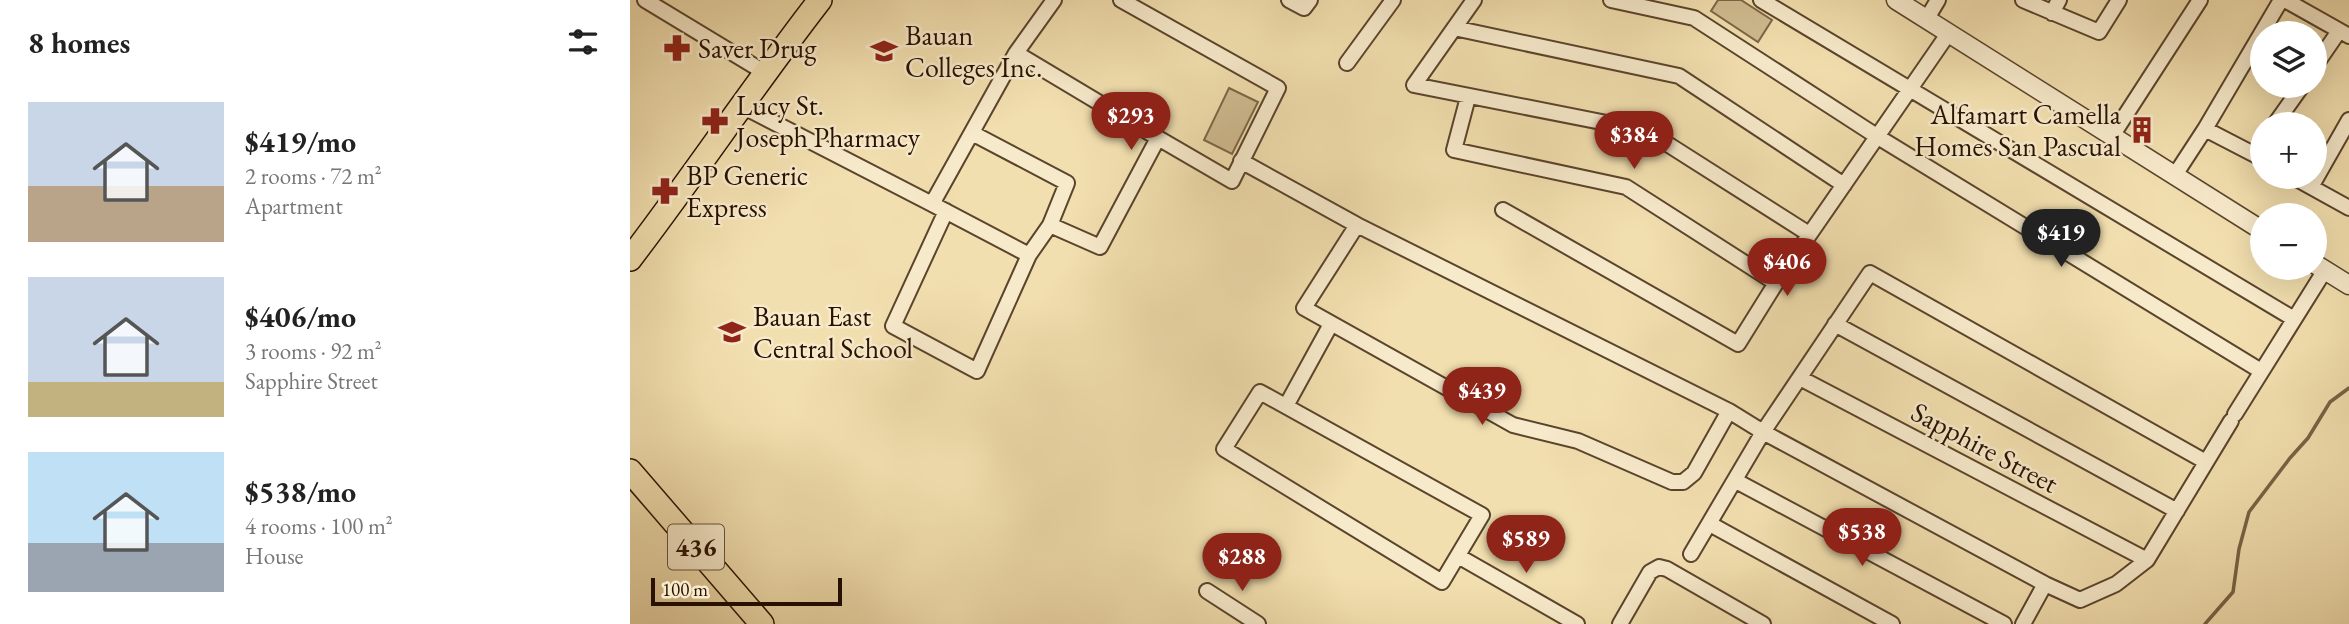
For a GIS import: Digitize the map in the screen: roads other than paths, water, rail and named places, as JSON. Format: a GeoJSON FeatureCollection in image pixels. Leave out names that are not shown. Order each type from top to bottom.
{"type":"FeatureCollection","features":[{"type":"Feature","properties":{"kind":"main road"},"geometry":{"type":"LineString","coordinates":[[630,260],[820,0]]}},
{"type":"Feature","properties":{"kind":"main road","name":"436"},"geometry":{"type":"LineString","coordinates":[[630,471],[762,624]]}},
{"type":"Feature","properties":{"kind":"street"},"geometry":{"type":"LineString","coordinates":[[645,0],[765,72]]}},
{"type":"Feature","properties":{"kind":"street"},"geometry":{"type":"LineString","coordinates":[[972,132],[1067,183],[1050,225],[1029,255],[977,371],[892,326],[972,132],[1016,53],[1054,0]]}},
{"type":"Feature","properties":{"kind":"street"},"geometry":{"type":"LineString","coordinates":[[1016,53],[1232,181],[1278,88],[1121,0]]}},
{"type":"Feature","properties":{"kind":"street"},"geometry":{"type":"LineString","coordinates":[[1289,0],[1304,8],[1310,0]]}},
{"type":"Feature","properties":{"kind":"street"},"geometry":{"type":"LineString","coordinates":[[1347,63],[1392,0]]}},
{"type":"Feature","properties":{"kind":"street"},"geometry":{"type":"LineString","coordinates":[[1474,0],[1414,85],[1647,131],[1809,234]]}},
{"type":"Feature","properties":{"kind":"street"},"geometry":{"type":"LineString","coordinates":[[1611,0],[1694,18],[1878,137],[2261,371]]}},
{"type":"Feature","properties":{"kind":"street"},"geometry":{"type":"LineString","coordinates":[[1761,0],[2294,319]]}},
{"type":"Feature","properties":{"kind":"street"},"geometry":{"type":"LineString","coordinates":[[1896,0],[2250,223]]}},
{"type":"Feature","properties":{"kind":"street"},"geometry":{"type":"LineString","coordinates":[[1926,20],[1938,0]]}},
{"type":"Feature","properties":{"kind":"street"},"geometry":{"type":"LineString","coordinates":[[2023,0],[2055,6],[2099,32],[2119,0]]}},
{"type":"Feature","properties":{"kind":"street"},"geometry":{"type":"LineString","coordinates":[[2112,136],[2200,0]]}},
{"type":"Feature","properties":{"kind":"street"},"geometry":{"type":"LineString","coordinates":[[2175,175],[2283,0],[2344,33],[2327,52]]}},
{"type":"Feature","properties":{"kind":"street"},"geometry":{"type":"LineString","coordinates":[[1454,28],[1679,76],[1844,185]]}},
{"type":"Feature","properties":{"kind":"street"},"geometry":{"type":"LineString","coordinates":[[1503,210],[1738,344],[1809,234],[1948,33]]}},
{"type":"Feature","properties":{"kind":"street"},"geometry":{"type":"LineString","coordinates":[[1468,97],[1454,150],[1626,187],[1776,283]]}},
{"type":"Feature","properties":{"kind":"street"},"geometry":{"type":"LineString","coordinates":[[742,106],[1029,255]]}},
{"type":"Feature","properties":{"kind":"street"},"geometry":{"type":"LineString","coordinates":[[2327,159],[2349,120]]}},
{"type":"Feature","properties":{"kind":"street"},"geometry":{"type":"LineString","coordinates":[[2205,129],[2250,148]]}},
{"type":"Feature","properties":{"kind":"street"},"geometry":{"type":"LineString","coordinates":[[1050,225],[1100,247],[1158,138]]}},
{"type":"Feature","properties":{"kind":"street"},"geometry":{"type":"LineString","coordinates":[[1241,161],[1357,225],[1729,411],[2045,584],[2080,600],[2116,584],[2147,560],[2294,319],[2314,280]]}},
{"type":"Feature","properties":{"kind":"street"},"geometry":{"type":"LineString","coordinates":[[2315,189],[2349,208]]}},
{"type":"Feature","properties":{"kind":"street"},"geometry":{"type":"LineString","coordinates":[[1357,225],[1304,308],[1513,425],[1578,440],[1672,482],[1683,482],[1694,473],[1729,411]]}},
{"type":"Feature","properties":{"kind":"street"},"geometry":{"type":"LineString","coordinates":[[2327,271],[2349,285]]}},
{"type":"Feature","properties":{"kind":"street"},"geometry":{"type":"LineString","coordinates":[[1691,554],[1763,432],[1870,273],[2206,462]]}},
{"type":"Feature","properties":{"kind":"street"},"geometry":{"type":"LineString","coordinates":[[1286,406],[1331,324]]}},
{"type":"Feature","properties":{"kind":"street"},"geometry":{"type":"LineString","coordinates":[[1835,324],[2177,511]]}},
{"type":"Feature","properties":{"kind":"street","name":"Sapphire Street"},"geometry":{"type":"LineString","coordinates":[[1800,378],[2147,560]]}},
{"type":"Feature","properties":{"kind":"street"},"geometry":{"type":"LineString","coordinates":[[1260,392],[1286,406],[1482,515],[1442,582],[1224,449],[1260,392]]}},
{"type":"Feature","properties":{"kind":"street"},"geometry":{"type":"LineString","coordinates":[[1736,481],[2004,624]]}},
{"type":"Feature","properties":{"kind":"street"},"geometry":{"type":"LineString","coordinates":[[1710,524],[1892,624]]}},
{"type":"Feature","properties":{"kind":"street"},"geometry":{"type":"LineString","coordinates":[[1458,556],[1577,624]]}},
{"type":"Feature","properties":{"kind":"street"},"geometry":{"type":"LineString","coordinates":[[1620,624],[1650,572],[1659,567],[1763,624]]}},
{"type":"Feature","properties":{"kind":"street"},"geometry":{"type":"LineString","coordinates":[[2022,624],[2045,584]]}},
{"type":"Feature","properties":{"kind":"street"},"geometry":{"type":"LineString","coordinates":[[1207,591],[1258,624]]}},
{"type":"Feature","properties":{"kind":"waterway"},"geometry":{"type":"LineString","coordinates":[[2205,624],[2233,592],[2239,549],[2249,512],[2308,438],[2330,402],[2349,388]]}},
{"type":"Feature","properties":{"kind":"place","name":"Saver Drug"},"geometry":{"type":"Point","coordinates":[677,48]}},
{"type":"Feature","properties":{"kind":"place","name":"Bauan Colleges Inc."},"geometry":{"type":"Point","coordinates":[884,51]}},
{"type":"Feature","properties":{"kind":"place","name":"Lucy St. Joseph Pharmacy"},"geometry":{"type":"Point","coordinates":[715,121]}},
{"type":"Feature","properties":{"kind":"place","name":"Alfamart Camella Homes San Pascual"},"geometry":{"type":"Point","coordinates":[2142,130]}},
{"type":"Feature","properties":{"kind":"place","name":"BP Generic Express"},"geometry":{"type":"Point","coordinates":[665,191]}},
{"type":"Feature","properties":{"kind":"place","name":"Bauan East Central School"},"geometry":{"type":"Point","coordinates":[732,332]}}]}
